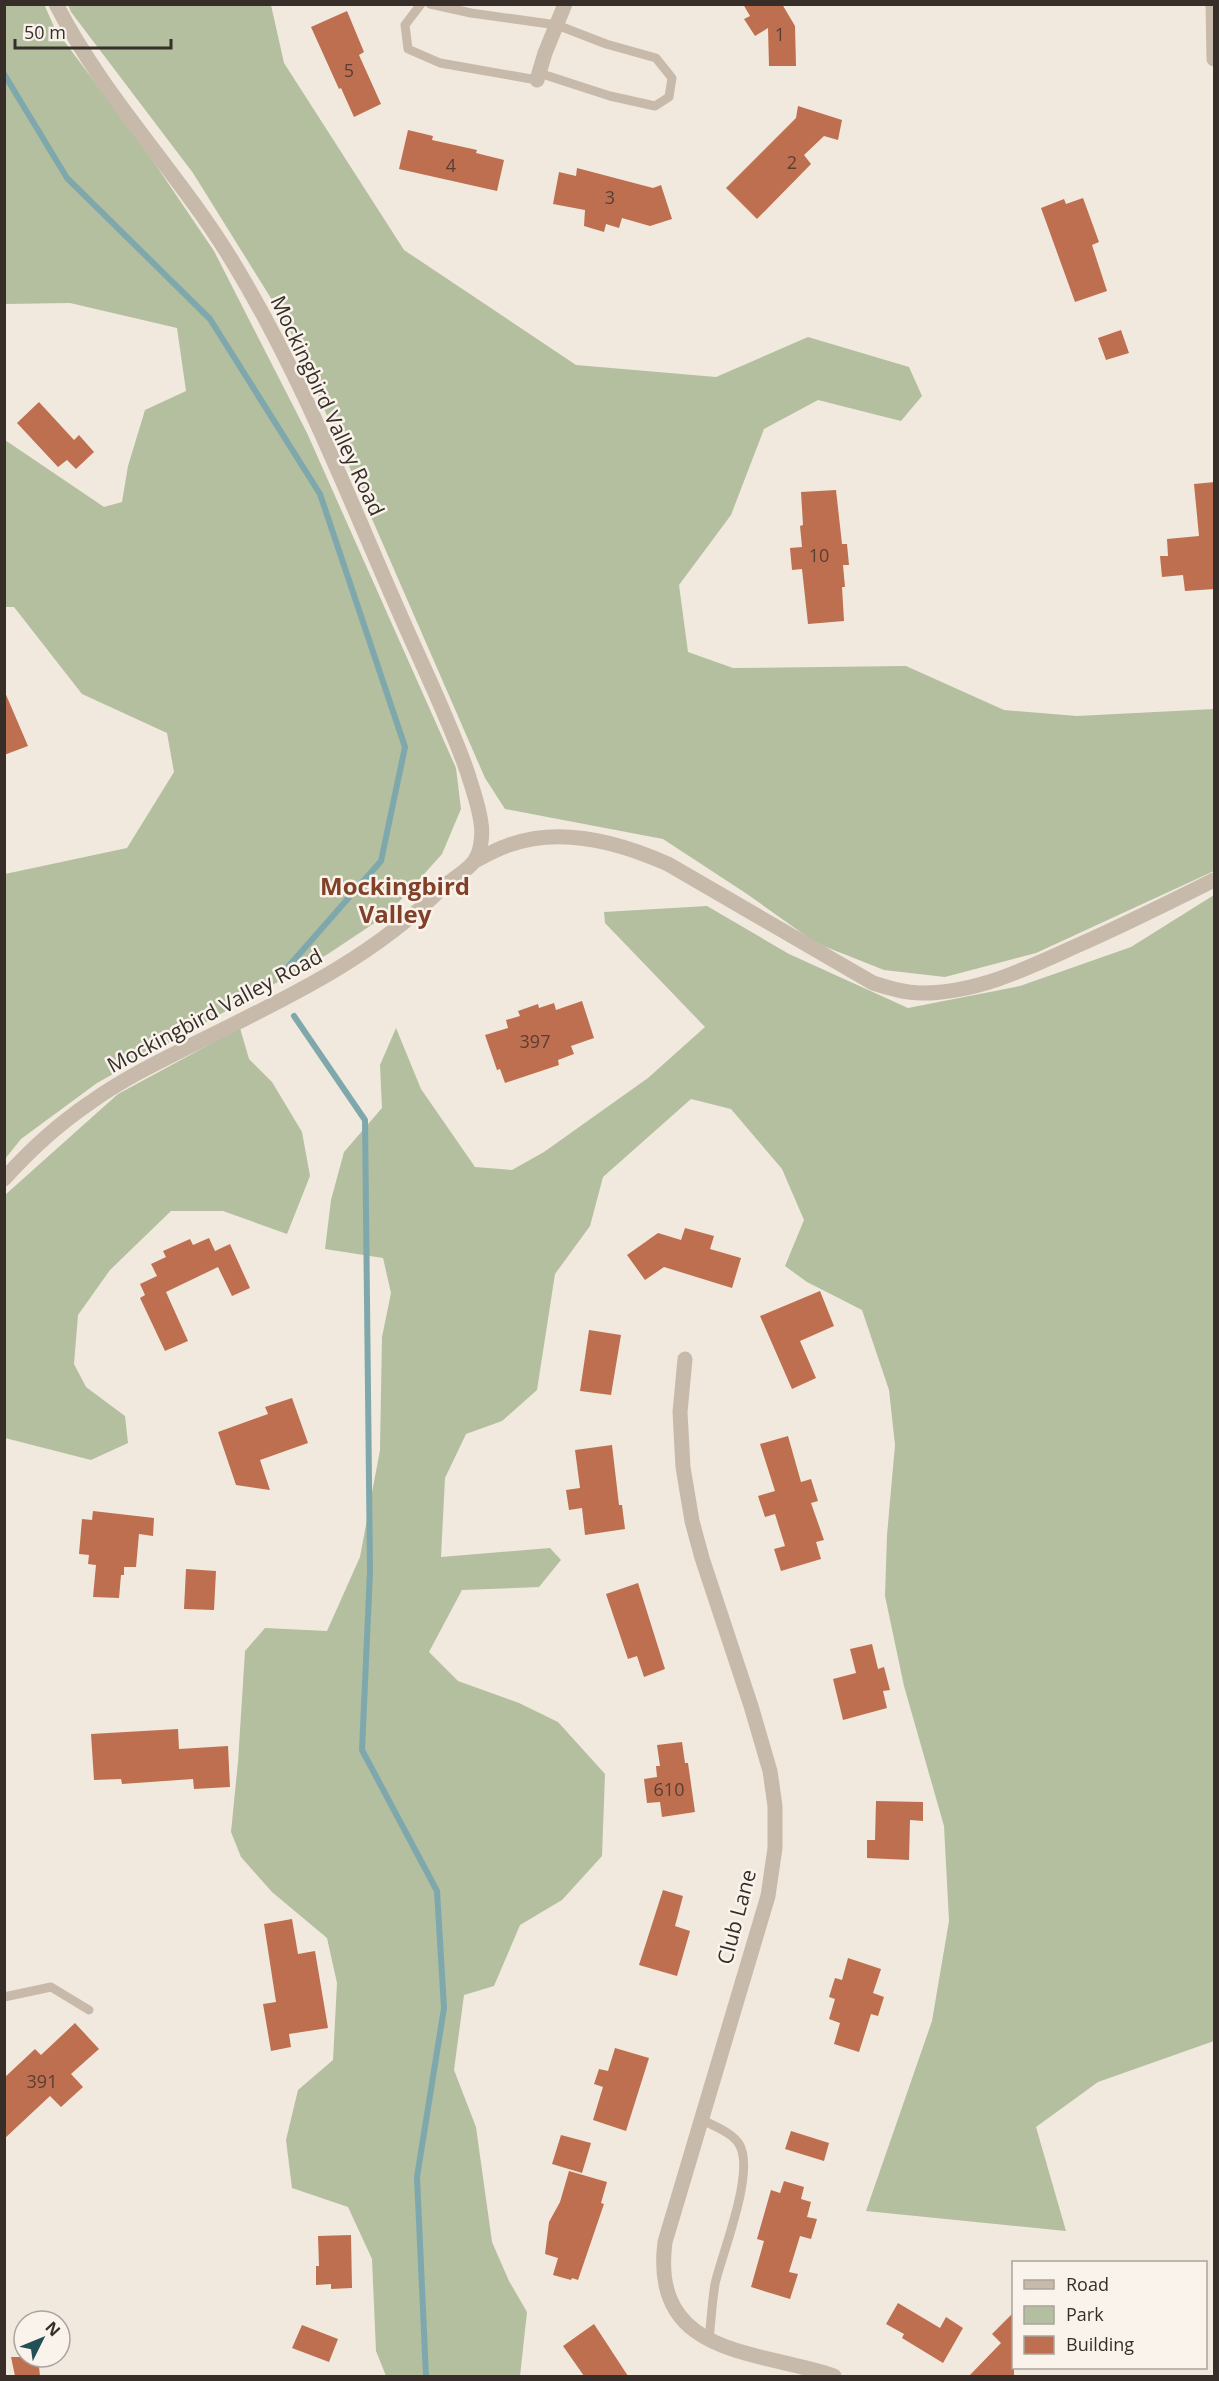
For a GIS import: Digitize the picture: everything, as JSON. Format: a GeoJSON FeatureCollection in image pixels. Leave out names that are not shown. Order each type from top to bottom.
{"type":"FeatureCollection","features":[{"type":"Feature","properties":{"kind":"street","name":"Mockingbird Valley Road"},"geometry":{"type":"LineString","coordinates":[[56,4],[69,30],[101,79],[190,197],[230,258],[297,381],[458,744],[481,821],[482,838],[475,861]]}},
{"type":"Feature","properties":{"kind":"street"},"geometry":{"type":"LineString","coordinates":[[538,77],[556,25],[566,4]]}},
{"type":"Feature","properties":{"kind":"street"},"geometry":{"type":"LineString","coordinates":[[1213,4],[1215,58]]}},
{"type":"Feature","properties":{"kind":"street","name":"Mockingbird Valley Road"},"geometry":{"type":"LineString","coordinates":[[4,1179],[55,1130],[91,1101],[144,1070],[343,967],[393,932],[450,880],[475,861],[508,845],[530,839],[570,836],[604,842],[646,855],[693,879],[873,983],[922,993],[948,991],[993,981],[1020,972],[1215,880]]}},
{"type":"Feature","properties":{"kind":"street","name":"Club Lane"},"geometry":{"type":"LineString","coordinates":[[685,1359],[680,1412],[683,1467],[692,1521],[770,1771],[775,1806],[775,1848],[768,1896],[665,2242],[663,2274],[668,2295],[675,2308],[695,2330],[709,2340],[743,2355],[825,2375]]}},
{"type":"Feature","properties":{"kind":"lane"},"geometry":{"type":"LineString","coordinates":[[421,4],[405,25],[408,49],[440,63],[538,77],[655,106],[669,97],[672,78],[656,58],[606,44],[556,25],[471,14],[430,4]]}},
{"type":"Feature","properties":{"kind":"lane"},"geometry":{"type":"LineString","coordinates":[[4,1997],[51,1987],[90,2010]]}},
{"type":"Feature","properties":{"kind":"lane"},"geometry":{"type":"LineString","coordinates":[[701,2119],[731,2136],[739,2143],[744,2154],[740,2200],[715,2287],[709,2340]]}},
{"type":"Feature","properties":{"kind":"green space"},"geometry":{"type":"Polygon","coordinates":[[[44,4],[55,29],[145,149],[214,251],[307,433],[456,768],[461,809],[442,854],[388,914],[328,954],[97,1083],[21,1139],[5,1159],[5,874],[127,848],[174,772],[167,733],[82,694],[14,607],[5,607],[5,440],[104,507],[122,502],[128,466],[145,410],[186,391],[177,328],[70,303],[5,304],[5,5],[44,4]]]}},
{"type":"Feature","properties":{"kind":"green space"},"geometry":{"type":"Polygon","coordinates":[[[68,5],[271,5],[284,63],[404,250],[576,365],[716,377],[808,337],[909,367],[922,396],[901,421],[818,400],[764,429],[731,515],[679,585],[688,652],[733,668],[906,666],[1004,710],[1077,716],[1214,709],[1214,871],[1036,953],[945,977],[884,970],[816,943],[663,839],[505,809],[485,778],[287,324],[193,173],[68,5]]]}},
{"type":"Feature","properties":{"kind":"green space"},"geometry":{"type":"Polygon","coordinates":[[[1214,895],[1214,2041],[1098,2082],[1036,2127],[1066,2231],[866,2211],[932,2021],[949,1921],[944,1826],[904,1686],[885,1596],[887,1535],[895,1445],[889,1390],[862,1310],[807,1282],[785,1266],[804,1220],[782,1169],[731,1109],[691,1099],[603,1177],[590,1226],[555,1274],[537,1390],[502,1421],[466,1434],[445,1478],[441,1557],[550,1548],[561,1560],[539,1587],[462,1590],[429,1652],[458,1681],[519,1703],[558,1722],[605,1774],[602,1856],[562,1900],[520,1925],[494,1986],[464,1995],[454,2070],[476,2127],[492,2242],[509,2281],[527,2312],[520,2376],[386,2376],[376,2351],[372,2259],[348,2207],[292,2188],[286,2140],[298,2090],[333,2060],[337,1983],[327,1938],[272,1892],[241,1857],[231,1832],[245,1651],[265,1628],[327,1631],[360,1557],[380,1450],[382,1337],[391,1293],[383,1258],[325,1249],[331,1200],[344,1152],[382,1108],[380,1065],[396,1028],[421,1089],[475,1167],[512,1170],[544,1152],[648,1078],[705,1027],[605,923],[604,912],[707,906],[789,954],[908,1008],[1020,986],[1131,947],[1214,895]]]}},
{"type":"Feature","properties":{"kind":"green space"},"geometry":{"type":"Polygon","coordinates":[[[240,1028],[249,1059],[272,1082],[302,1132],[310,1176],[287,1234],[223,1211],[171,1211],[110,1270],[78,1315],[74,1364],[86,1387],[125,1416],[128,1443],[91,1460],[5,1438],[5,1195],[118,1094],[240,1028]]]}},
{"type":"Feature","properties":{"kind":"building"},"geometry":{"type":"Polygon","coordinates":[[[743,4],[782,4],[795,26],[796,66],[769,66],[768,28],[755,36],[744,19],[750,16],[743,4]]]}},
{"type":"Feature","properties":{"kind":"building"},"geometry":{"type":"Polygon","coordinates":[[[347,11],[364,52],[359,55],[381,104],[354,117],[311,27],[347,11]]]}},
{"type":"Feature","properties":{"kind":"building"},"geometry":{"type":"Polygon","coordinates":[[[798,106],[842,120],[838,140],[824,136],[804,155],[811,164],[757,219],[726,188],[796,118],[798,106]]]}},
{"type":"Feature","properties":{"kind":"building"},"geometry":{"type":"Polygon","coordinates":[[[408,130],[433,136],[432,140],[477,150],[476,153],[504,160],[497,191],[399,169],[408,130]]]}},
{"type":"Feature","properties":{"kind":"building"},"geometry":{"type":"Polygon","coordinates":[[[577,168],[653,188],[661,185],[672,219],[650,226],[622,218],[619,228],[606,224],[604,232],[584,226],[585,210],[553,204],[559,172],[576,176],[577,168]]]}},
{"type":"Feature","properties":{"kind":"building"},"geometry":{"type":"Polygon","coordinates":[[[1083,198],[1099,242],[1092,245],[1107,291],[1075,302],[1041,208],[1064,199],[1066,204],[1083,198]]]}},
{"type":"Feature","properties":{"kind":"building"},"geometry":{"type":"Polygon","coordinates":[[[1121,330],[1129,353],[1106,360],[1098,338],[1121,330]]]}},
{"type":"Feature","properties":{"kind":"building"},"geometry":{"type":"Polygon","coordinates":[[[39,402],[74,440],[79,435],[94,452],[76,469],[67,460],[58,467],[17,423],[39,402]]]}},
{"type":"Feature","properties":{"kind":"building"},"geometry":{"type":"Polygon","coordinates":[[[1215,482],[1215,589],[1185,591],[1183,575],[1162,577],[1160,556],[1168,556],[1167,539],[1199,536],[1194,484],[1215,482]]]}},
{"type":"Feature","properties":{"kind":"building"},"geometry":{"type":"Polygon","coordinates":[[[836,490],[842,544],[847,544],[849,565],[843,565],[844,621],[808,624],[802,569],[792,570],[790,548],[802,547],[801,492],[836,490]]]}},
{"type":"Feature","properties":{"kind":"building"},"geometry":{"type":"Polygon","coordinates":[[[4,690],[28,746],[4,755],[4,690]]]}},
{"type":"Feature","properties":{"kind":"building"},"geometry":{"type":"Polygon","coordinates":[[[582,1001],[594,1038],[571,1046],[574,1054],[558,1060],[559,1065],[505,1083],[500,1069],[497,1070],[485,1035],[508,1028],[506,1020],[520,1016],[518,1011],[538,1004],[539,1008],[554,1003],[556,1010],[582,1001]]]}},
{"type":"Feature","properties":{"kind":"building"},"geometry":{"type":"Polygon","coordinates":[[[685,1228],[714,1236],[710,1249],[741,1258],[732,1288],[664,1267],[645,1280],[627,1255],[658,1233],[681,1240],[685,1228]]]}},
{"type":"Feature","properties":{"kind":"building"},"geometry":{"type":"Polygon","coordinates":[[[209,1238],[215,1251],[230,1244],[250,1288],[232,1296],[218,1267],[166,1292],[188,1341],[165,1351],[140,1298],[145,1295],[140,1284],[157,1276],[151,1264],[166,1257],[163,1251],[190,1239],[193,1245],[209,1238]]]}},
{"type":"Feature","properties":{"kind":"building"},"geometry":{"type":"Polygon","coordinates":[[[820,1291],[834,1326],[800,1341],[816,1378],[792,1389],[760,1316],[820,1291]]]}},
{"type":"Feature","properties":{"kind":"building"},"geometry":{"type":"Polygon","coordinates":[[[589,1330],[621,1335],[611,1395],[580,1391],[589,1330]]]}},
{"type":"Feature","properties":{"kind":"building"},"geometry":{"type":"Polygon","coordinates":[[[292,1398],[308,1443],[260,1460],[270,1490],[236,1485],[218,1432],[268,1414],[265,1407],[292,1398]]]}},
{"type":"Feature","properties":{"kind":"building"},"geometry":{"type":"Polygon","coordinates":[[[788,1436],[801,1482],[811,1479],[818,1501],[811,1503],[824,1540],[816,1542],[821,1559],[781,1571],[774,1549],[785,1546],[775,1514],[765,1517],[758,1496],[775,1491],[760,1444],[788,1436]]]}},
{"type":"Feature","properties":{"kind":"building"},"geometry":{"type":"Polygon","coordinates":[[[612,1445],[619,1505],[622,1505],[625,1529],[585,1535],[582,1508],[569,1510],[566,1490],[580,1488],[575,1450],[612,1445]]]}},
{"type":"Feature","properties":{"kind":"building"},"geometry":{"type":"Polygon","coordinates":[[[93,1511],[154,1518],[153,1536],[139,1534],[136,1567],[124,1567],[119,1598],[93,1597],[96,1565],[88,1564],[89,1555],[79,1554],[82,1519],[92,1520],[93,1511]]]}},
{"type":"Feature","properties":{"kind":"building"},"geometry":{"type":"Polygon","coordinates":[[[186,1569],[216,1571],[214,1610],[184,1609],[186,1569]]]}},
{"type":"Feature","properties":{"kind":"building"},"geometry":{"type":"Polygon","coordinates":[[[638,1583],[665,1669],[644,1677],[637,1656],[628,1659],[606,1594],[638,1583]]]}},
{"type":"Feature","properties":{"kind":"building"},"geometry":{"type":"Polygon","coordinates":[[[872,1644],[878,1669],[884,1667],[890,1690],[883,1691],[887,1708],[843,1720],[833,1679],[856,1673],[850,1649],[872,1644]]]}},
{"type":"Feature","properties":{"kind":"building"},"geometry":{"type":"Polygon","coordinates":[[[178,1729],[179,1749],[228,1746],[230,1787],[194,1789],[193,1779],[122,1784],[121,1779],[94,1780],[91,1734],[178,1729]]]}},
{"type":"Feature","properties":{"kind":"building"},"geometry":{"type":"Polygon","coordinates":[[[682,1742],[685,1763],[688,1763],[695,1812],[662,1817],[660,1802],[647,1803],[644,1779],[657,1777],[656,1766],[660,1766],[657,1745],[682,1742]]]}},
{"type":"Feature","properties":{"kind":"building"},"geometry":{"type":"Polygon","coordinates":[[[876,1801],[923,1802],[923,1821],[910,1820],[909,1860],[867,1858],[867,1840],[875,1840],[876,1801]]]}},
{"type":"Feature","properties":{"kind":"building"},"geometry":{"type":"Polygon","coordinates":[[[663,1890],[683,1896],[675,1926],[690,1931],[677,1976],[639,1965],[663,1890]]]}},
{"type":"Feature","properties":{"kind":"building"},"geometry":{"type":"Polygon","coordinates":[[[292,1919],[298,1954],[315,1951],[328,2028],[289,2034],[291,2047],[271,2051],[263,2004],[276,2002],[264,1924],[292,1919]]]}},
{"type":"Feature","properties":{"kind":"building"},"geometry":{"type":"Polygon","coordinates":[[[848,1958],[881,1969],[873,1993],[884,1997],[878,2016],[871,2014],[859,2052],[834,2044],[840,2023],[829,2019],[835,1999],[829,1997],[835,1978],[842,1980],[848,1958]]]}},
{"type":"Feature","properties":{"kind":"building"},"geometry":{"type":"Polygon","coordinates":[[[75,2023],[99,2049],[71,2074],[83,2087],[61,2107],[50,2096],[4,2139],[4,2078],[35,2049],[41,2055],[75,2023]]]}},
{"type":"Feature","properties":{"kind":"building"},"geometry":{"type":"Polygon","coordinates":[[[615,2048],[649,2058],[626,2131],[593,2120],[603,2087],[594,2084],[599,2069],[608,2071],[615,2048]]]}},
{"type":"Feature","properties":{"kind":"building"},"geometry":{"type":"Polygon","coordinates":[[[791,2131],[829,2143],[824,2161],[785,2149],[791,2131]]]}},
{"type":"Feature","properties":{"kind":"building"},"geometry":{"type":"Polygon","coordinates":[[[561,2135],[591,2143],[582,2173],[552,2164],[561,2135]]]}},
{"type":"Feature","properties":{"kind":"building"},"geometry":{"type":"Polygon","coordinates":[[[569,2171],[607,2182],[601,2203],[604,2204],[578,2280],[553,2275],[558,2258],[545,2254],[549,2222],[560,2202],[569,2171]]]}},
{"type":"Feature","properties":{"kind":"building"},"geometry":{"type":"Polygon","coordinates":[[[784,2181],[804,2187],[801,2199],[811,2202],[807,2217],[817,2219],[811,2239],[800,2236],[789,2272],[798,2274],[790,2299],[751,2287],[764,2241],[757,2239],[771,2190],[780,2193],[784,2181]]]}},
{"type":"Feature","properties":{"kind":"building"},"geometry":{"type":"Polygon","coordinates":[[[351,2235],[352,2288],[331,2289],[331,2284],[316,2285],[316,2266],[319,2266],[318,2236],[351,2235]]]}},
{"type":"Feature","properties":{"kind":"building"},"geometry":{"type":"Polygon","coordinates":[[[898,2303],[940,2328],[946,2317],[963,2328],[943,2363],[902,2338],[904,2334],[886,2324],[898,2303]]]}},
{"type":"Feature","properties":{"kind":"building"},"geometry":{"type":"Polygon","coordinates":[[[1012,2314],[1014,2376],[969,2376],[1001,2343],[992,2334],[1012,2314]]]}},
{"type":"Feature","properties":{"kind":"building"},"geometry":{"type":"Polygon","coordinates":[[[594,2324],[628,2376],[584,2376],[563,2346],[594,2324]]]}},
{"type":"Feature","properties":{"kind":"building"},"geometry":{"type":"Polygon","coordinates":[[[302,2325],[338,2339],[329,2362],[292,2348],[302,2325]]]}},
{"type":"Feature","properties":{"kind":"building"},"geometry":{"type":"Polygon","coordinates":[[[14,2369],[39,2369],[40,2376],[15,2376],[14,2369]]]}},
{"type":"Feature","properties":{"kind":"waterway"},"geometry":{"type":"LineString","coordinates":[[4,74],[67,178],[210,319],[320,494],[405,747],[381,861],[280,976]]}},
{"type":"Feature","properties":{"kind":"waterway"},"geometry":{"type":"LineString","coordinates":[[294,1016],[365,1120],[370,1571],[362,1750],[437,1891],[444,2008],[417,2177],[426,2376]]}},
{"type":"Feature","properties":{"kind":"district","name":"Mockingbird Valley"},"geometry":{"type":"Point","coordinates":[395,901]}}]}
